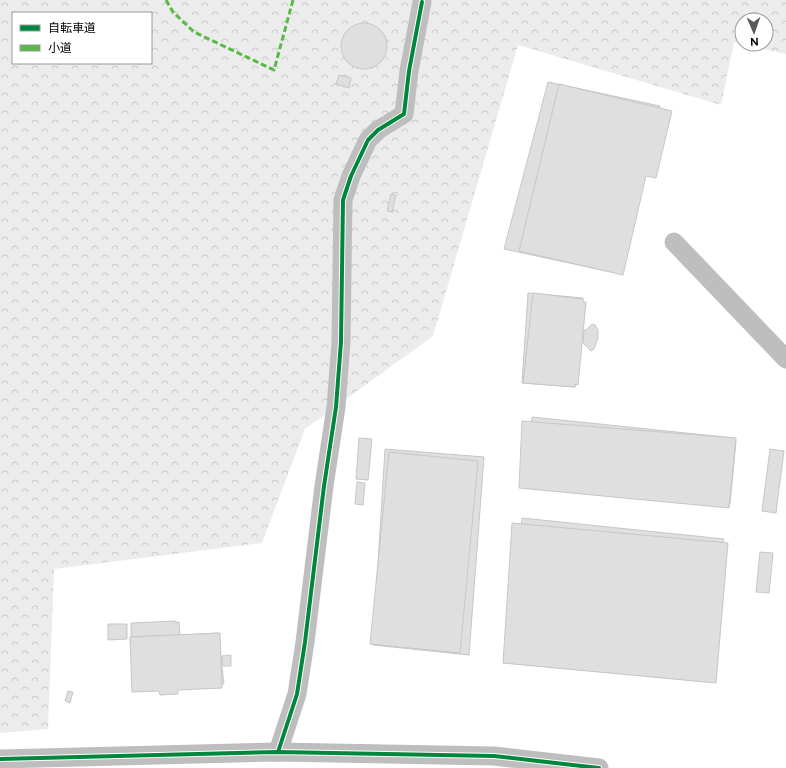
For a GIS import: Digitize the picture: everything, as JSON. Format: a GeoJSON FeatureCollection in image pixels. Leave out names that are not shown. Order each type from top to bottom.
{"type":"FeatureCollection","features":[{"type":"Feature","properties":{"kind":"street"},"geometry":{"type":"LineString","coordinates":[[278,752],[297,694],[306,642],[324,486],[336,406],[341,342],[344,200],[351,176],[368,140],[378,130],[404,114],[409,71],[422,2]]}},
{"type":"Feature","properties":{"kind":"street"},"geometry":{"type":"LineString","coordinates":[[674,242],[786,359]]}},
{"type":"Feature","properties":{"kind":"street"},"geometry":{"type":"LineString","coordinates":[[0,759],[278,752],[494,756],[599,768]]}},
{"type":"Feature","properties":{"kind":"green space"},"geometry":{"type":"Polygon","coordinates":[[[0,0],[786,0],[786,54],[774,51],[774,12],[734,12],[734,42],[721,105],[518,45],[433,336],[305,429],[262,543],[54,569],[48,729],[0,733],[0,0]]]}},
{"type":"Feature","properties":{"kind":"building"},"geometry":{"type":"Polygon","coordinates":[[[364,23],[377,27],[383,33],[387,46],[383,59],[377,65],[364,69],[351,65],[345,59],[341,46],[345,33],[351,27],[364,23]]]}},
{"type":"Feature","properties":{"kind":"building"},"geometry":{"type":"Polygon","coordinates":[[[339,75],[351,78],[349,88],[336,84],[339,75]]]}},
{"type":"Feature","properties":{"kind":"building"},"geometry":{"type":"Polygon","coordinates":[[[548,82],[660,106],[616,273],[504,249],[548,82]]]}},
{"type":"Feature","properties":{"kind":"building"},"geometry":{"type":"Polygon","coordinates":[[[559,84],[672,111],[656,178],[646,176],[623,275],[519,251],[559,84]]]}},
{"type":"Feature","properties":{"kind":"building"},"geometry":{"type":"Polygon","coordinates":[[[391,194],[396,195],[392,212],[387,211],[391,194]]]}},
{"type":"Feature","properties":{"kind":"building"},"geometry":{"type":"Polygon","coordinates":[[[528,293],[583,298],[575,387],[522,383],[528,293]]]}},
{"type":"Feature","properties":{"kind":"building"},"geometry":{"type":"Polygon","coordinates":[[[533,293],[583,299],[583,302],[586,302],[578,385],[575,384],[575,387],[523,383],[533,293]]]}},
{"type":"Feature","properties":{"kind":"building"},"geometry":{"type":"Polygon","coordinates":[[[592,324],[595,325],[598,330],[598,338],[594,349],[591,351],[583,343],[584,330],[592,324]]]}},
{"type":"Feature","properties":{"kind":"building"},"geometry":{"type":"Polygon","coordinates":[[[532,417],[734,438],[734,441],[736,441],[729,507],[525,488],[532,417]]]}},
{"type":"Feature","properties":{"kind":"building"},"geometry":{"type":"Polygon","coordinates":[[[522,421],[736,438],[729,508],[519,488],[522,421]]]}},
{"type":"Feature","properties":{"kind":"building"},"geometry":{"type":"Polygon","coordinates":[[[359,438],[372,439],[368,480],[356,479],[359,438]]]}},
{"type":"Feature","properties":{"kind":"building"},"geometry":{"type":"Polygon","coordinates":[[[385,449],[484,457],[469,655],[373,645],[385,449]]]}},
{"type":"Feature","properties":{"kind":"building"},"geometry":{"type":"Polygon","coordinates":[[[770,449],[784,451],[776,513],[762,511],[770,449]]]}},
{"type":"Feature","properties":{"kind":"building"},"geometry":{"type":"Polygon","coordinates":[[[389,452],[478,461],[460,653],[370,644],[389,452]]]}},
{"type":"Feature","properties":{"kind":"building"},"geometry":{"type":"Polygon","coordinates":[[[357,482],[365,483],[363,505],[355,504],[357,482]]]}},
{"type":"Feature","properties":{"kind":"building"},"geometry":{"type":"Polygon","coordinates":[[[522,518],[724,539],[723,543],[725,543],[711,679],[708,679],[708,682],[507,663],[517,567],[567,573],[570,552],[519,547],[522,518]]]}},
{"type":"Feature","properties":{"kind":"building"},"geometry":{"type":"Polygon","coordinates":[[[512,523],[728,543],[716,683],[503,663],[512,523]]]}},
{"type":"Feature","properties":{"kind":"building"},"geometry":{"type":"Polygon","coordinates":[[[760,552],[773,553],[769,593],[756,592],[760,552]]]}},
{"type":"Feature","properties":{"kind":"building"},"geometry":{"type":"Polygon","coordinates":[[[176,621],[176,623],[179,622],[180,635],[131,637],[131,623],[176,621]]]}},
{"type":"Feature","properties":{"kind":"building"},"geometry":{"type":"Polygon","coordinates":[[[108,624],[127,624],[127,639],[108,640],[108,624]]]}},
{"type":"Feature","properties":{"kind":"building"},"geometry":{"type":"Polygon","coordinates":[[[218,633],[224,684],[134,689],[130,638],[218,633]]]}},
{"type":"Feature","properties":{"kind":"building"},"geometry":{"type":"Polygon","coordinates":[[[220,633],[222,688],[178,690],[178,694],[160,695],[159,691],[132,692],[130,637],[220,633]]]}},
{"type":"Feature","properties":{"kind":"building"},"geometry":{"type":"Polygon","coordinates":[[[231,655],[231,666],[223,666],[222,656],[231,655]]]}},
{"type":"Feature","properties":{"kind":"building"},"geometry":{"type":"Polygon","coordinates":[[[68,691],[73,692],[70,703],[65,701],[68,691]]]}},
{"type":"Feature","properties":{"kind":"marked path"},"geometry":{"type":"LineString","coordinates":[[166,0],[173,12],[194,32],[274,70],[293,0]]}},
{"type":"Feature","properties":{"kind":"cycle path"},"geometry":{"type":"LineString","coordinates":[[278,752],[297,694],[305,642],[324,486],[336,407],[341,342],[343,200],[351,176],[368,140],[378,130],[404,114],[409,71],[422,2]]}},
{"type":"Feature","properties":{"kind":"cycle path"},"geometry":{"type":"LineString","coordinates":[[0,759],[278,752],[494,756],[599,768]]}}]}
